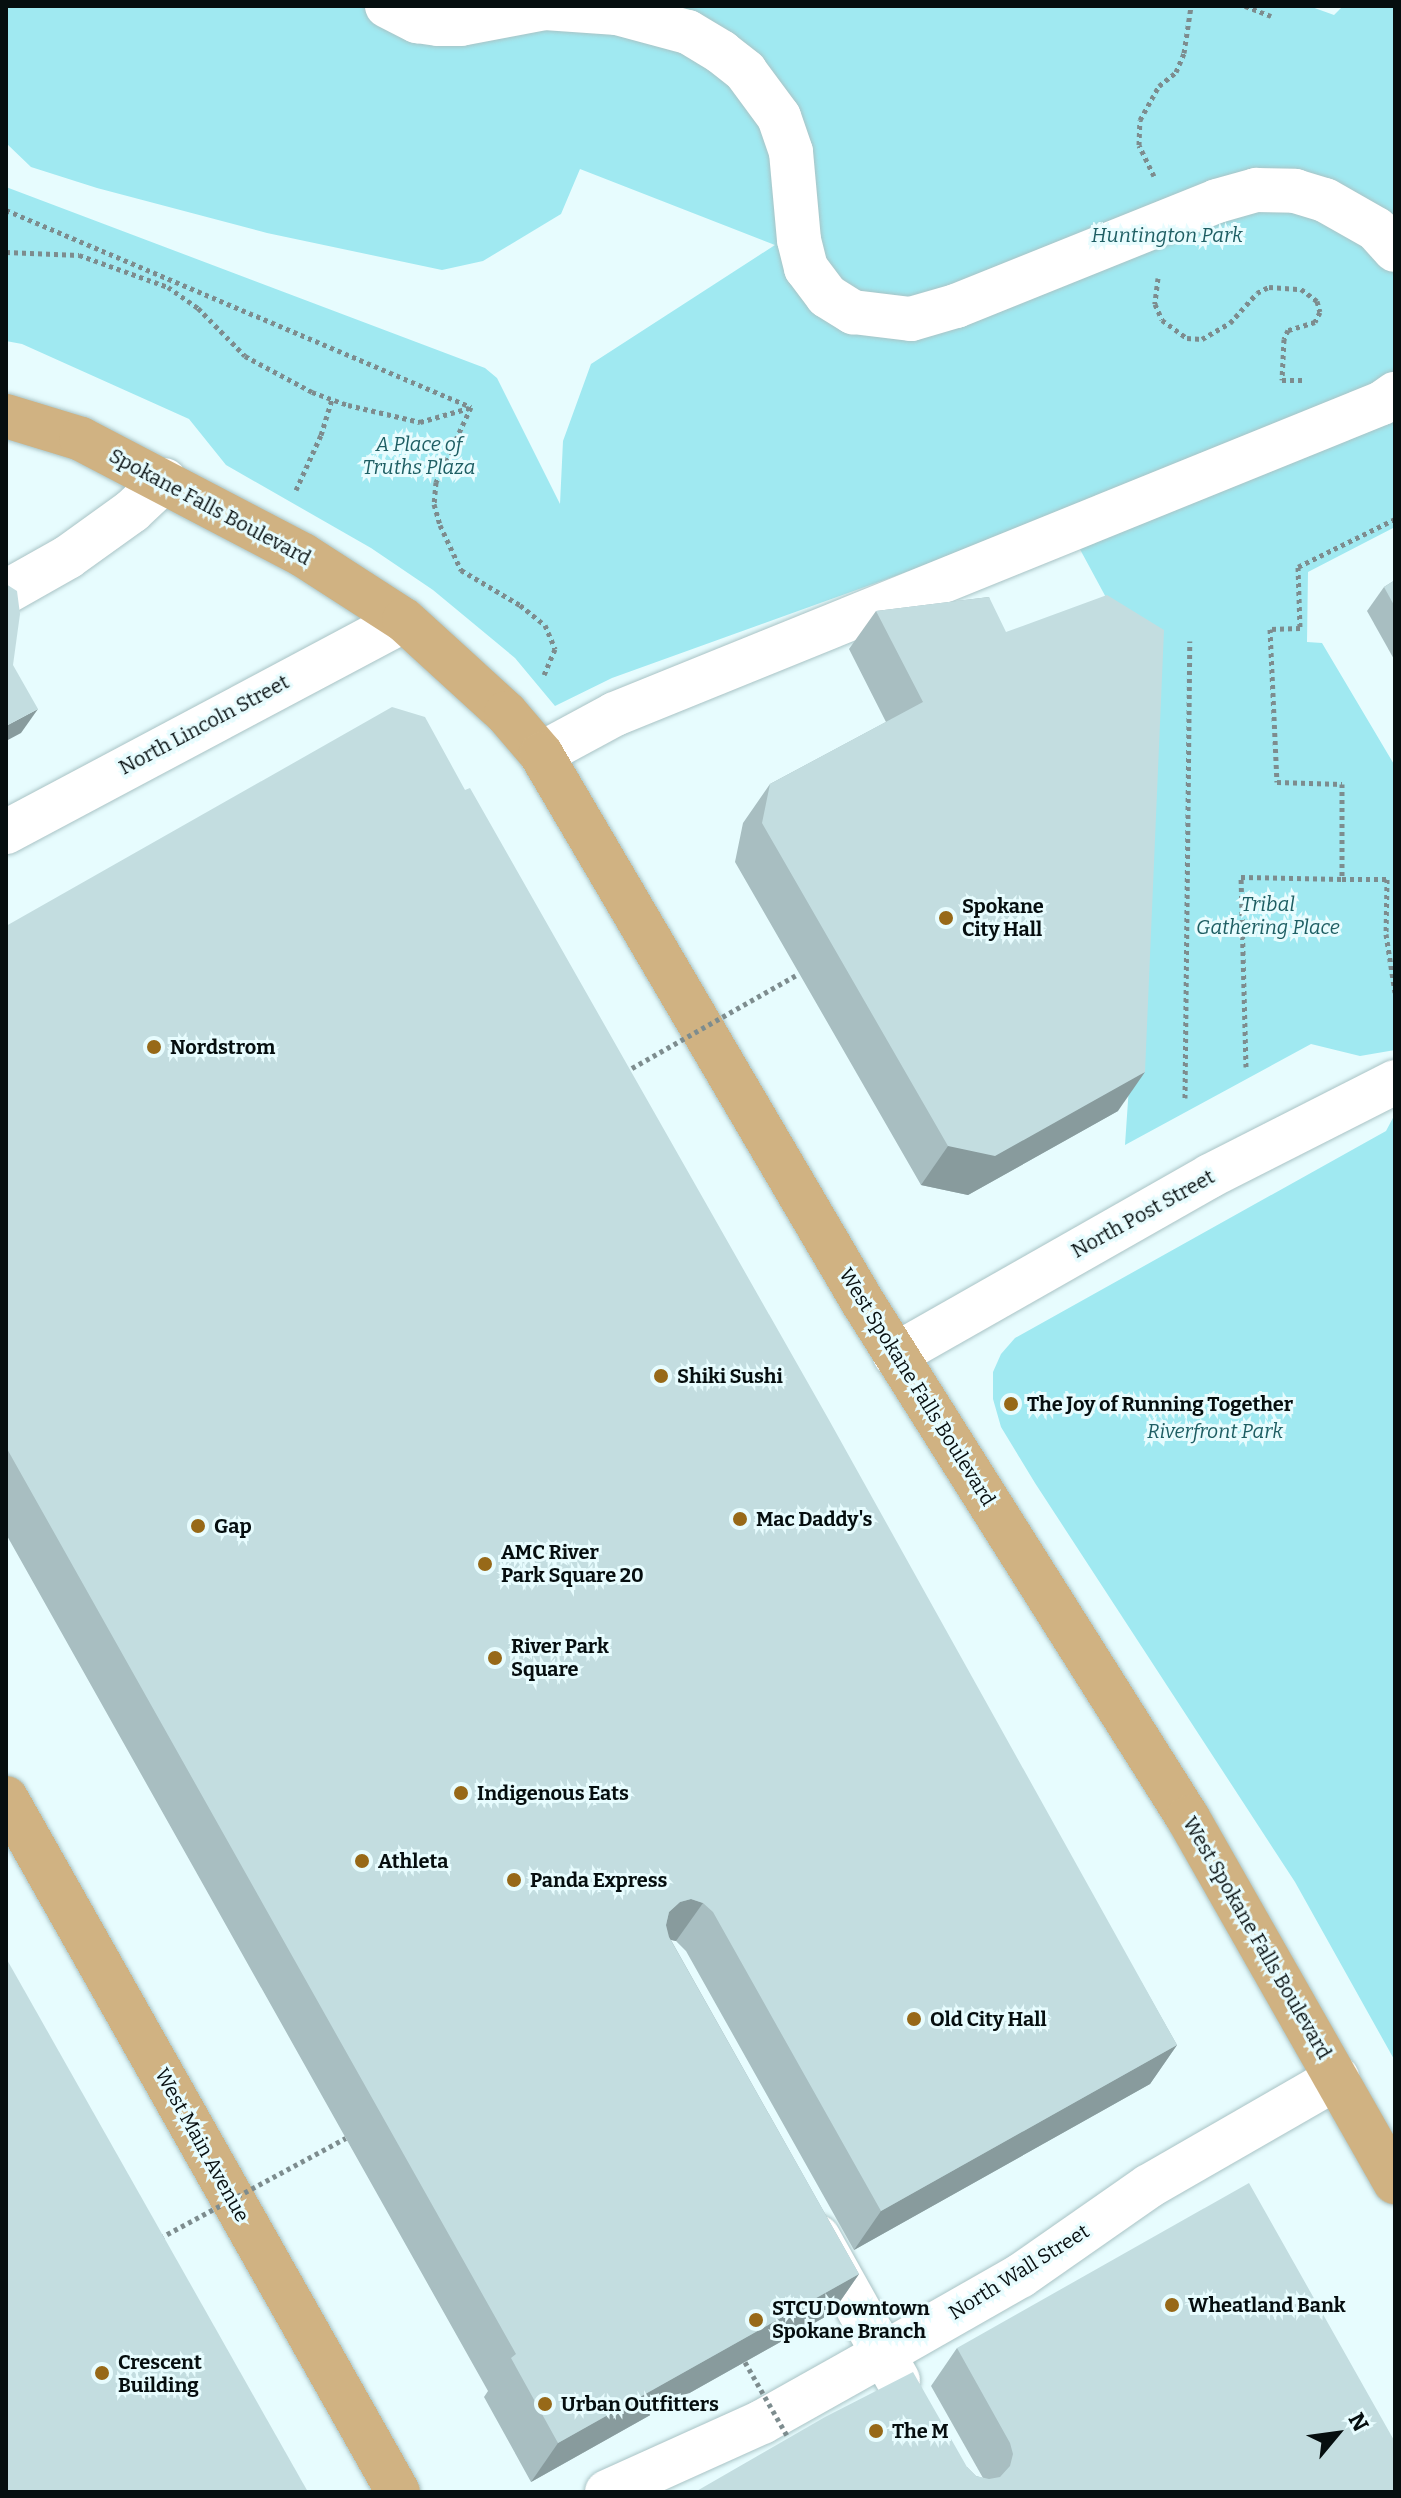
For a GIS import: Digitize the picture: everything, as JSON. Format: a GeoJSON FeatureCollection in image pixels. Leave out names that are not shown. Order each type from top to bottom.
{"type":"FeatureCollection","features":[{"type":"Feature","properties":{"kind":"main road","name":"Spokane Falls Boulevard"},"geometry":{"type":"LineString","coordinates":[[6,416],[81,439],[165,480],[303,555],[404,620]]}},
{"type":"Feature","properties":{"kind":"main road","name":"West Spokane Falls Boulevard"},"geometry":{"type":"LineString","coordinates":[[404,620],[506,713],[541,754],[895,1355],[1188,1818],[1395,2182]]}},
{"type":"Feature","properties":{"kind":"main road","name":"West Main Avenue"},"geometry":{"type":"LineString","coordinates":[[6,1798],[17,1842],[398,2492]]}},
{"type":"Feature","properties":{"kind":"street"},"geometry":{"type":"LineString","coordinates":[[387,6],[417,21],[438,24],[545,8],[617,13],[688,32],[721,52],[745,71],[779,117],[791,152],[799,240],[806,268],[827,296],[853,312],[911,319],[956,306],[1235,194],[1275,189],[1295,191],[1348,211],[1376,229],[1395,250]]}},
{"type":"Feature","properties":{"kind":"street"},"geometry":{"type":"LineString","coordinates":[[541,754],[615,714],[1367,409],[1395,394]]}},
{"type":"Feature","properties":{"kind":"street"},"geometry":{"type":"LineString","coordinates":[[6,592],[68,557],[132,511],[165,480]]}},
{"type":"Feature","properties":{"kind":"street","name":"North Lincoln Street"},"geometry":{"type":"LineString","coordinates":[[6,832],[404,620]]}},
{"type":"Feature","properties":{"kind":"street","name":"North Post Street"},"geometry":{"type":"LineString","coordinates":[[895,1355],[1210,1176],[1395,1082]]}},
{"type":"Feature","properties":{"kind":"street","name":"North Wall Street"},"geometry":{"type":"LineString","coordinates":[[607,2492],[762,2422],[883,2354],[1020,2276],[1149,2186],[1337,2078]]}},
{"type":"Feature","properties":{"kind":"street"},"geometry":{"type":"LineString","coordinates":[[796,2197],[916,2412]]}},
{"type":"Feature","properties":{"kind":"path"},"geometry":{"type":"LineString","coordinates":[[1191,6],[1184,53],[1176,72],[1159,86],[1140,120],[1139,145],[1183,241],[1181,251],[1159,275],[1155,304],[1162,320],[1187,338],[1202,339],[1230,323],[1248,300],[1269,287],[1301,289],[1317,301],[1320,312],[1315,322],[1288,330],[1284,339],[1282,380],[1310,380]]}},
{"type":"Feature","properties":{"kind":"path"},"geometry":{"type":"LineString","coordinates":[[1245,6],[1271,16]]}},
{"type":"Feature","properties":{"kind":"path"},"geometry":{"type":"LineString","coordinates":[[6,210],[471,407]]}},
{"type":"Feature","properties":{"kind":"path"},"geometry":{"type":"LineString","coordinates":[[6,252],[79,255],[168,287],[198,308],[245,356],[312,392],[332,399],[420,422],[471,407]]}},
{"type":"Feature","properties":{"kind":"path"},"geometry":{"type":"LineString","coordinates":[[296,490],[321,435],[332,399]]}},
{"type":"Feature","properties":{"kind":"path"},"geometry":{"type":"LineString","coordinates":[[471,407],[436,482],[434,504],[461,570],[520,605],[545,625],[555,649],[544,675]]}},
{"type":"Feature","properties":{"kind":"path"},"geometry":{"type":"LineString","coordinates":[[1342,879],[1342,784],[1277,782],[1270,629],[1300,628],[1298,567],[1395,519]]}},
{"type":"Feature","properties":{"kind":"path"},"geometry":{"type":"LineString","coordinates":[[1185,1098],[1190,641]]}},
{"type":"Feature","properties":{"kind":"path"},"geometry":{"type":"LineString","coordinates":[[1246,1067],[1241,877],[1387,879],[1386,934],[1395,992]]}},
{"type":"Feature","properties":{"kind":"path"},"geometry":{"type":"LineString","coordinates":[[621,1073],[798,974]]}},
{"type":"Feature","properties":{"kind":"path"},"geometry":{"type":"LineString","coordinates":[[158,2239],[346,2138]]}},
{"type":"Feature","properties":{"kind":"path"},"geometry":{"type":"LineString","coordinates":[[745,2362],[799,2455]]}},
{"type":"Feature","properties":{"kind":"green space"},"geometry":{"type":"Polygon","coordinates":[[[9,6],[1309,6],[1334,15],[1343,6],[1395,6],[1395,527],[1308,572],[1307,642],[1322,643],[1395,766],[1395,1050],[1360,1056],[1311,1044],[1125,1145],[1156,690],[1062,516],[612,678],[555,706],[515,658],[433,590],[371,548],[226,465],[189,419],[22,344],[6,341],[6,187],[485,368],[497,378],[560,504],[563,441],[591,364],[775,245],[580,169],[561,214],[483,261],[442,270],[267,233],[97,188],[31,167],[6,143],[6,12],[9,6]]]}},
{"type":"Feature","properties":{"kind":"green space","name":"Riverfront Park"},"geometry":{"type":"Polygon","coordinates":[[[1395,1114],[1395,2061],[1295,1882],[1001,1427],[993,1399],[993,1372],[1001,1354],[1015,1338],[1386,1131],[1395,1114]]]}},
{"type":"Feature","properties":{"kind":"building"},"geometry":{"type":"Polygon","coordinates":[[[1395,580],[1395,607],[1384,587],[1395,580]]]}},
{"type":"Feature","properties":{"kind":"building"},"geometry":{"type":"Polygon","coordinates":[[[6,584],[17,591],[20,614],[13,665],[38,709],[6,726],[6,584]]]}},
{"type":"Feature","properties":{"kind":"building","name":"Spokane City Hall"},"geometry":{"type":"Polygon","coordinates":[[[1107,595],[1164,630],[1145,1072],[995,1156],[948,1146],[762,823],[770,784],[923,702],[876,611],[989,597],[1006,632],[1107,595]]]}},
{"type":"Feature","properties":{"kind":"building","name":"River Park Square"},"geometry":{"type":"Polygon","coordinates":[[[392,707],[425,717],[465,790],[470,788],[829,1420],[1177,2045],[881,2211],[713,1912],[703,1903],[691,1899],[680,1902],[669,1912],[666,1925],[669,1937],[859,2274],[558,2443],[511,2358],[516,2354],[6,1447],[6,926],[392,707]]]}},
{"type":"Feature","properties":{"kind":"building","name":"Crescent Building"},"geometry":{"type":"Polygon","coordinates":[[[6,1958],[308,2492],[6,2492],[6,1958]]]}},
{"type":"Feature","properties":{"kind":"building","name":"Wheatland Bank"},"geometry":{"type":"Polygon","coordinates":[[[1249,2183],[1395,2442],[1395,2492],[695,2492],[825,2417],[913,2372],[967,2467],[976,2476],[989,2479],[1000,2477],[1010,2466],[1013,2454],[1010,2443],[957,2348],[1249,2183]]]}},
{"type":"Feature","properties":{"kind":"place","name":"Spokane City Hall"},"geometry":{"type":"Point","coordinates":[946,918]}},
{"type":"Feature","properties":{"kind":"place","name":"Nordstrom"},"geometry":{"type":"Point","coordinates":[154,1047]}},
{"type":"Feature","properties":{"kind":"place","name":"Shiki Sushi"},"geometry":{"type":"Point","coordinates":[661,1376]}},
{"type":"Feature","properties":{"kind":"place","name":"The Joy of Running Together"},"geometry":{"type":"Point","coordinates":[1011,1404]}},
{"type":"Feature","properties":{"kind":"place","name":"Mac Daddy's"},"geometry":{"type":"Point","coordinates":[740,1519]}},
{"type":"Feature","properties":{"kind":"place","name":"Gap"},"geometry":{"type":"Point","coordinates":[198,1526]}},
{"type":"Feature","properties":{"kind":"place","name":"AMC River Park Square 20"},"geometry":{"type":"Point","coordinates":[485,1564]}},
{"type":"Feature","properties":{"kind":"place","name":"River Park Square"},"geometry":{"type":"Point","coordinates":[495,1658]}},
{"type":"Feature","properties":{"kind":"place","name":"Indigenous Eats"},"geometry":{"type":"Point","coordinates":[461,1793]}},
{"type":"Feature","properties":{"kind":"place","name":"Athleta"},"geometry":{"type":"Point","coordinates":[362,1861]}},
{"type":"Feature","properties":{"kind":"place","name":"Panda Express"},"geometry":{"type":"Point","coordinates":[514,1880]}},
{"type":"Feature","properties":{"kind":"place","name":"Old City Hall"},"geometry":{"type":"Point","coordinates":[914,2019]}},
{"type":"Feature","properties":{"kind":"place","name":"Wheatland Bank"},"geometry":{"type":"Point","coordinates":[1172,2305]}},
{"type":"Feature","properties":{"kind":"place","name":"STCU Downtown Spokane Branch"},"geometry":{"type":"Point","coordinates":[756,2320]}},
{"type":"Feature","properties":{"kind":"place","name":"Crescent Building"},"geometry":{"type":"Point","coordinates":[102,2373]}},
{"type":"Feature","properties":{"kind":"place","name":"Urban Outfitters"},"geometry":{"type":"Point","coordinates":[545,2404]}},
{"type":"Feature","properties":{"kind":"place","name":"The M"},"geometry":{"type":"Point","coordinates":[876,2431]}},
{"type":"Feature","properties":{"kind":"park label","name":"Huntington Park"},"geometry":{"type":"Point","coordinates":[1167,235]}},
{"type":"Feature","properties":{"kind":"park label","name":"A Place of Truths Plaza"},"geometry":{"type":"Point","coordinates":[419,456]}},
{"type":"Feature","properties":{"kind":"park label","name":"Tribal Gathering Place"},"geometry":{"type":"Point","coordinates":[1268,916]}}]}
